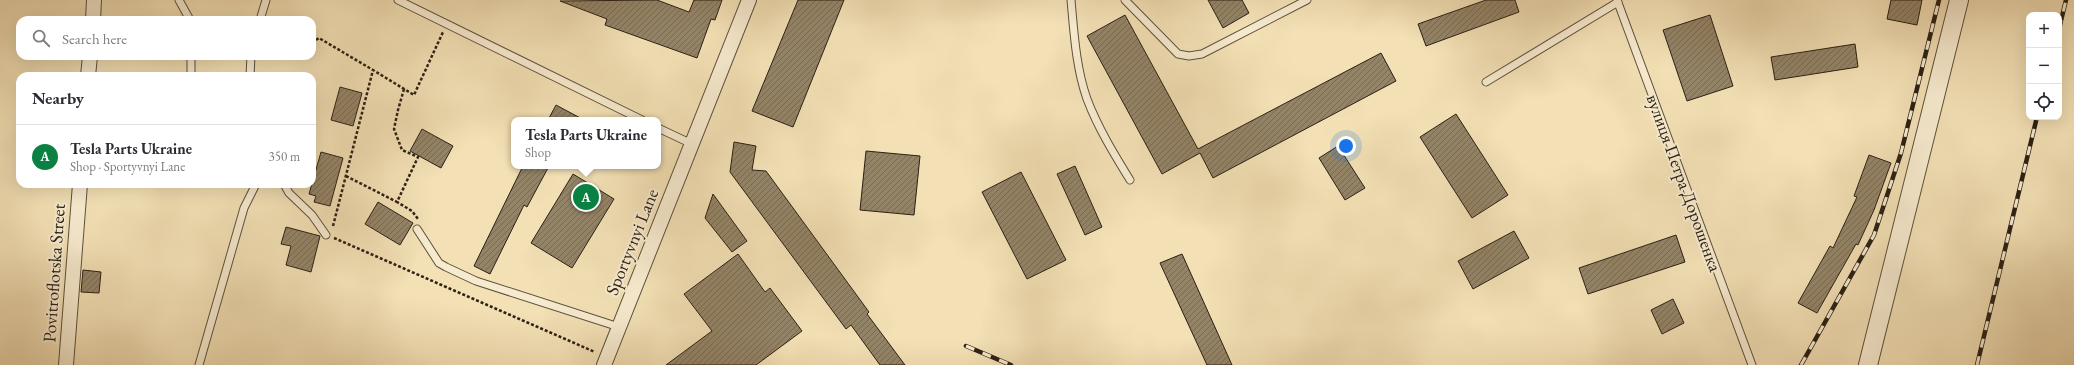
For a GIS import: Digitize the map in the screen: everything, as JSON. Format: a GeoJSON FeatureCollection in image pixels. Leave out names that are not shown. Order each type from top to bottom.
{"type":"FeatureCollection","features":[{"type":"Feature","properties":{"kind":"street"},"geometry":{"type":"LineString","coordinates":[[93,16],[94,0]]}},
{"type":"Feature","properties":{"kind":"street","name":"Sportyvnyi Lane"},"geometry":{"type":"LineString","coordinates":[[605,361],[749,0]]}},
{"type":"Feature","properties":{"kind":"street"},"geometry":{"type":"LineString","coordinates":[[1868,365],[1959,0]]}},
{"type":"Feature","properties":{"kind":"street"},"geometry":{"type":"LineString","coordinates":[[88,72],[90,60]]}},
{"type":"Feature","properties":{"kind":"street","name":"Povitroflotska Street"},"geometry":{"type":"LineString","coordinates":[[66,365],[80,188]]}},
{"type":"Feature","properties":{"kind":"lane"},"geometry":{"type":"LineString","coordinates":[[180,0],[188,16]]}},
{"type":"Feature","properties":{"kind":"lane"},"geometry":{"type":"LineString","coordinates":[[261,16],[266,0]]}},
{"type":"Feature","properties":{"kind":"lane"},"geometry":{"type":"LineString","coordinates":[[398,0],[636,117]]}},
{"type":"Feature","properties":{"kind":"lane"},"geometry":{"type":"LineString","coordinates":[[1071,0],[1078,64],[1087,98],[1100,128],[1130,180]]}},
{"type":"Feature","properties":{"kind":"lane"},"geometry":{"type":"LineString","coordinates":[[1125,0],[1178,54],[1189,56],[1202,54],[1307,0]]}},
{"type":"Feature","properties":{"kind":"lane"},"geometry":{"type":"LineString","coordinates":[[1486,82],[1618,1]]}},
{"type":"Feature","properties":{"kind":"lane","name":"вулиця Петра Дорошенка"},"geometry":{"type":"LineString","coordinates":[[1618,1],[1752,365]]}},
{"type":"Feature","properties":{"kind":"lane"},"geometry":{"type":"LineString","coordinates":[[191,60],[191,72]]}},
{"type":"Feature","properties":{"kind":"lane"},"geometry":{"type":"LineString","coordinates":[[250,72],[251,60]]}},
{"type":"Feature","properties":{"kind":"lane"},"geometry":{"type":"LineString","coordinates":[[661,129],[692,144]]}},
{"type":"Feature","properties":{"kind":"lane"},"geometry":{"type":"LineString","coordinates":[[199,365],[244,208],[254,188]]}},
{"type":"Feature","properties":{"kind":"lane"},"geometry":{"type":"LineString","coordinates":[[286,188],[289,193],[312,215],[328,236]]}},
{"type":"Feature","properties":{"kind":"lane"},"geometry":{"type":"LineString","coordinates":[[417,229],[439,263],[476,281],[618,328]]}},
{"type":"Feature","properties":{"kind":"path"},"geometry":{"type":"LineString","coordinates":[[316,40],[319,38],[414,95],[447,24]]}},
{"type":"Feature","properties":{"kind":"path"},"geometry":{"type":"LineString","coordinates":[[373,70],[346,176],[328,236],[605,361]]}},
{"type":"Feature","properties":{"kind":"path"},"geometry":{"type":"LineString","coordinates":[[397,202],[418,157],[402,150],[394,129],[404,89]]}},
{"type":"Feature","properties":{"kind":"path"},"geometry":{"type":"LineString","coordinates":[[346,176],[412,211],[418,219],[417,229]]}},
{"type":"Feature","properties":{"kind":"building"},"geometry":{"type":"Polygon","coordinates":[[[657,0],[689,12],[694,0],[722,0],[715,20],[711,19],[697,58],[605,25],[607,19],[560,1],[657,0]]]}},
{"type":"Feature","properties":{"kind":"building"},"geometry":{"type":"Polygon","coordinates":[[[798,0],[844,0],[793,127],[752,111],[798,0]]]}},
{"type":"Feature","properties":{"kind":"building"},"geometry":{"type":"Polygon","coordinates":[[[1208,0],[1242,0],[1249,13],[1223,28],[1208,0]]]}},
{"type":"Feature","properties":{"kind":"building"},"geometry":{"type":"Polygon","coordinates":[[[1486,0],[1515,0],[1519,12],[1426,46],[1418,24],[1486,0]]]}},
{"type":"Feature","properties":{"kind":"building"},"geometry":{"type":"Polygon","coordinates":[[[1891,0],[1922,0],[1917,25],[1887,19],[1891,0]]]}},
{"type":"Feature","properties":{"kind":"building"},"geometry":{"type":"Polygon","coordinates":[[[1125,15],[1198,149],[1381,53],[1396,81],[1213,178],[1200,153],[1162,174],[1087,36],[1125,15]]]}},
{"type":"Feature","properties":{"kind":"building"},"geometry":{"type":"Polygon","coordinates":[[[1710,15],[1733,86],[1687,101],[1663,30],[1710,15]]]}},
{"type":"Feature","properties":{"kind":"building"},"geometry":{"type":"Polygon","coordinates":[[[1855,44],[1858,67],[1775,80],[1771,57],[1855,44]]]}},
{"type":"Feature","properties":{"kind":"building"},"geometry":{"type":"Polygon","coordinates":[[[340,87],[362,93],[353,126],[331,120],[340,87]]]}},
{"type":"Feature","properties":{"kind":"building"},"geometry":{"type":"Polygon","coordinates":[[[556,105],[578,117],[550,117],[556,105]]]}},
{"type":"Feature","properties":{"kind":"building"},"geometry":{"type":"Polygon","coordinates":[[[1456,114],[1508,195],[1472,218],[1420,137],[1456,114]]]}},
{"type":"Feature","properties":{"kind":"building"},"geometry":{"type":"Polygon","coordinates":[[[422,129],[453,146],[441,168],[410,151],[422,129]]]}},
{"type":"Feature","properties":{"kind":"building"},"geometry":{"type":"Polygon","coordinates":[[[734,142],[756,146],[752,170],[766,171],[869,312],[867,314],[905,365],[880,365],[851,325],[846,329],[730,172],[734,142]]]}},
{"type":"Feature","properties":{"kind":"building"},"geometry":{"type":"Polygon","coordinates":[[[1338,146],[1365,188],[1345,200],[1319,158],[1338,146]]]}},
{"type":"Feature","properties":{"kind":"building"},"geometry":{"type":"Polygon","coordinates":[[[866,151],[920,156],[914,215],[860,210],[866,151]]]}},
{"type":"Feature","properties":{"kind":"building"},"geometry":{"type":"Polygon","coordinates":[[[321,152],[343,158],[330,206],[314,202],[316,196],[309,194],[311,188],[316,188],[316,170],[321,152]]]}},
{"type":"Feature","properties":{"kind":"building"},"geometry":{"type":"Polygon","coordinates":[[[1869,155],[1891,163],[1874,210],[1858,245],[1856,244],[1817,313],[1798,303],[1830,246],[1833,248],[1857,197],[1854,196],[1869,155]]]}},
{"type":"Feature","properties":{"kind":"building"},"geometry":{"type":"Polygon","coordinates":[[[1075,166],[1102,227],[1085,235],[1057,174],[1075,166]]]}},
{"type":"Feature","properties":{"kind":"building"},"geometry":{"type":"Polygon","coordinates":[[[522,169],[547,169],[527,207],[524,205],[490,274],[474,266],[522,169]]]}},
{"type":"Feature","properties":{"kind":"building"},"geometry":{"type":"Polygon","coordinates":[[[1021,172],[1066,260],[1027,279],[982,192],[1021,172]]]}},
{"type":"Feature","properties":{"kind":"building"},"geometry":{"type":"Polygon","coordinates":[[[573,174],[614,199],[572,268],[531,243],[573,174]]]}},
{"type":"Feature","properties":{"kind":"building"},"geometry":{"type":"Polygon","coordinates":[[[713,194],[747,241],[732,252],[705,218],[713,194]]]}},
{"type":"Feature","properties":{"kind":"building"},"geometry":{"type":"Polygon","coordinates":[[[378,202],[413,223],[400,245],[365,224],[378,202]]]}},
{"type":"Feature","properties":{"kind":"building"},"geometry":{"type":"Polygon","coordinates":[[[286,227],[320,236],[311,272],[286,265],[291,246],[281,244],[286,227]]]}},
{"type":"Feature","properties":{"kind":"building"},"geometry":{"type":"Polygon","coordinates":[[[1514,231],[1529,258],[1473,289],[1458,261],[1514,231]]]}},
{"type":"Feature","properties":{"kind":"building"},"geometry":{"type":"Polygon","coordinates":[[[1676,235],[1685,262],[1588,294],[1579,268],[1676,235]]]}},
{"type":"Feature","properties":{"kind":"building"},"geometry":{"type":"Polygon","coordinates":[[[738,254],[765,292],[770,288],[802,331],[756,365],[666,365],[712,331],[684,294],[738,254]]]}},
{"type":"Feature","properties":{"kind":"building"},"geometry":{"type":"Polygon","coordinates":[[[1182,254],[1232,365],[1207,365],[1160,263],[1182,254]]]}},
{"type":"Feature","properties":{"kind":"building"},"geometry":{"type":"Polygon","coordinates":[[[83,270],[101,272],[99,293],[81,292],[83,270]]]}},
{"type":"Feature","properties":{"kind":"building"},"geometry":{"type":"Polygon","coordinates":[[[1673,299],[1684,323],[1662,334],[1651,310],[1673,299]]]}},
{"type":"Feature","properties":{"kind":"railway"},"geometry":{"type":"LineString","coordinates":[[1801,365],[1874,235],[1901,153],[1939,0]]}},
{"type":"Feature","properties":{"kind":"railway"},"geometry":{"type":"LineString","coordinates":[[2062,17],[2066,0]]}},
{"type":"Feature","properties":{"kind":"railway"},"geometry":{"type":"LineString","coordinates":[[1977,365],[2036,120]]}},
{"type":"Feature","properties":{"kind":"railway"},"geometry":{"type":"LineString","coordinates":[[966,346],[1011,365]]}},
{"type":"Feature","properties":{"kind":"place","name":"Tesla Parts Ukraine"},"geometry":{"type":"Point","coordinates":[586,197]}}]}
